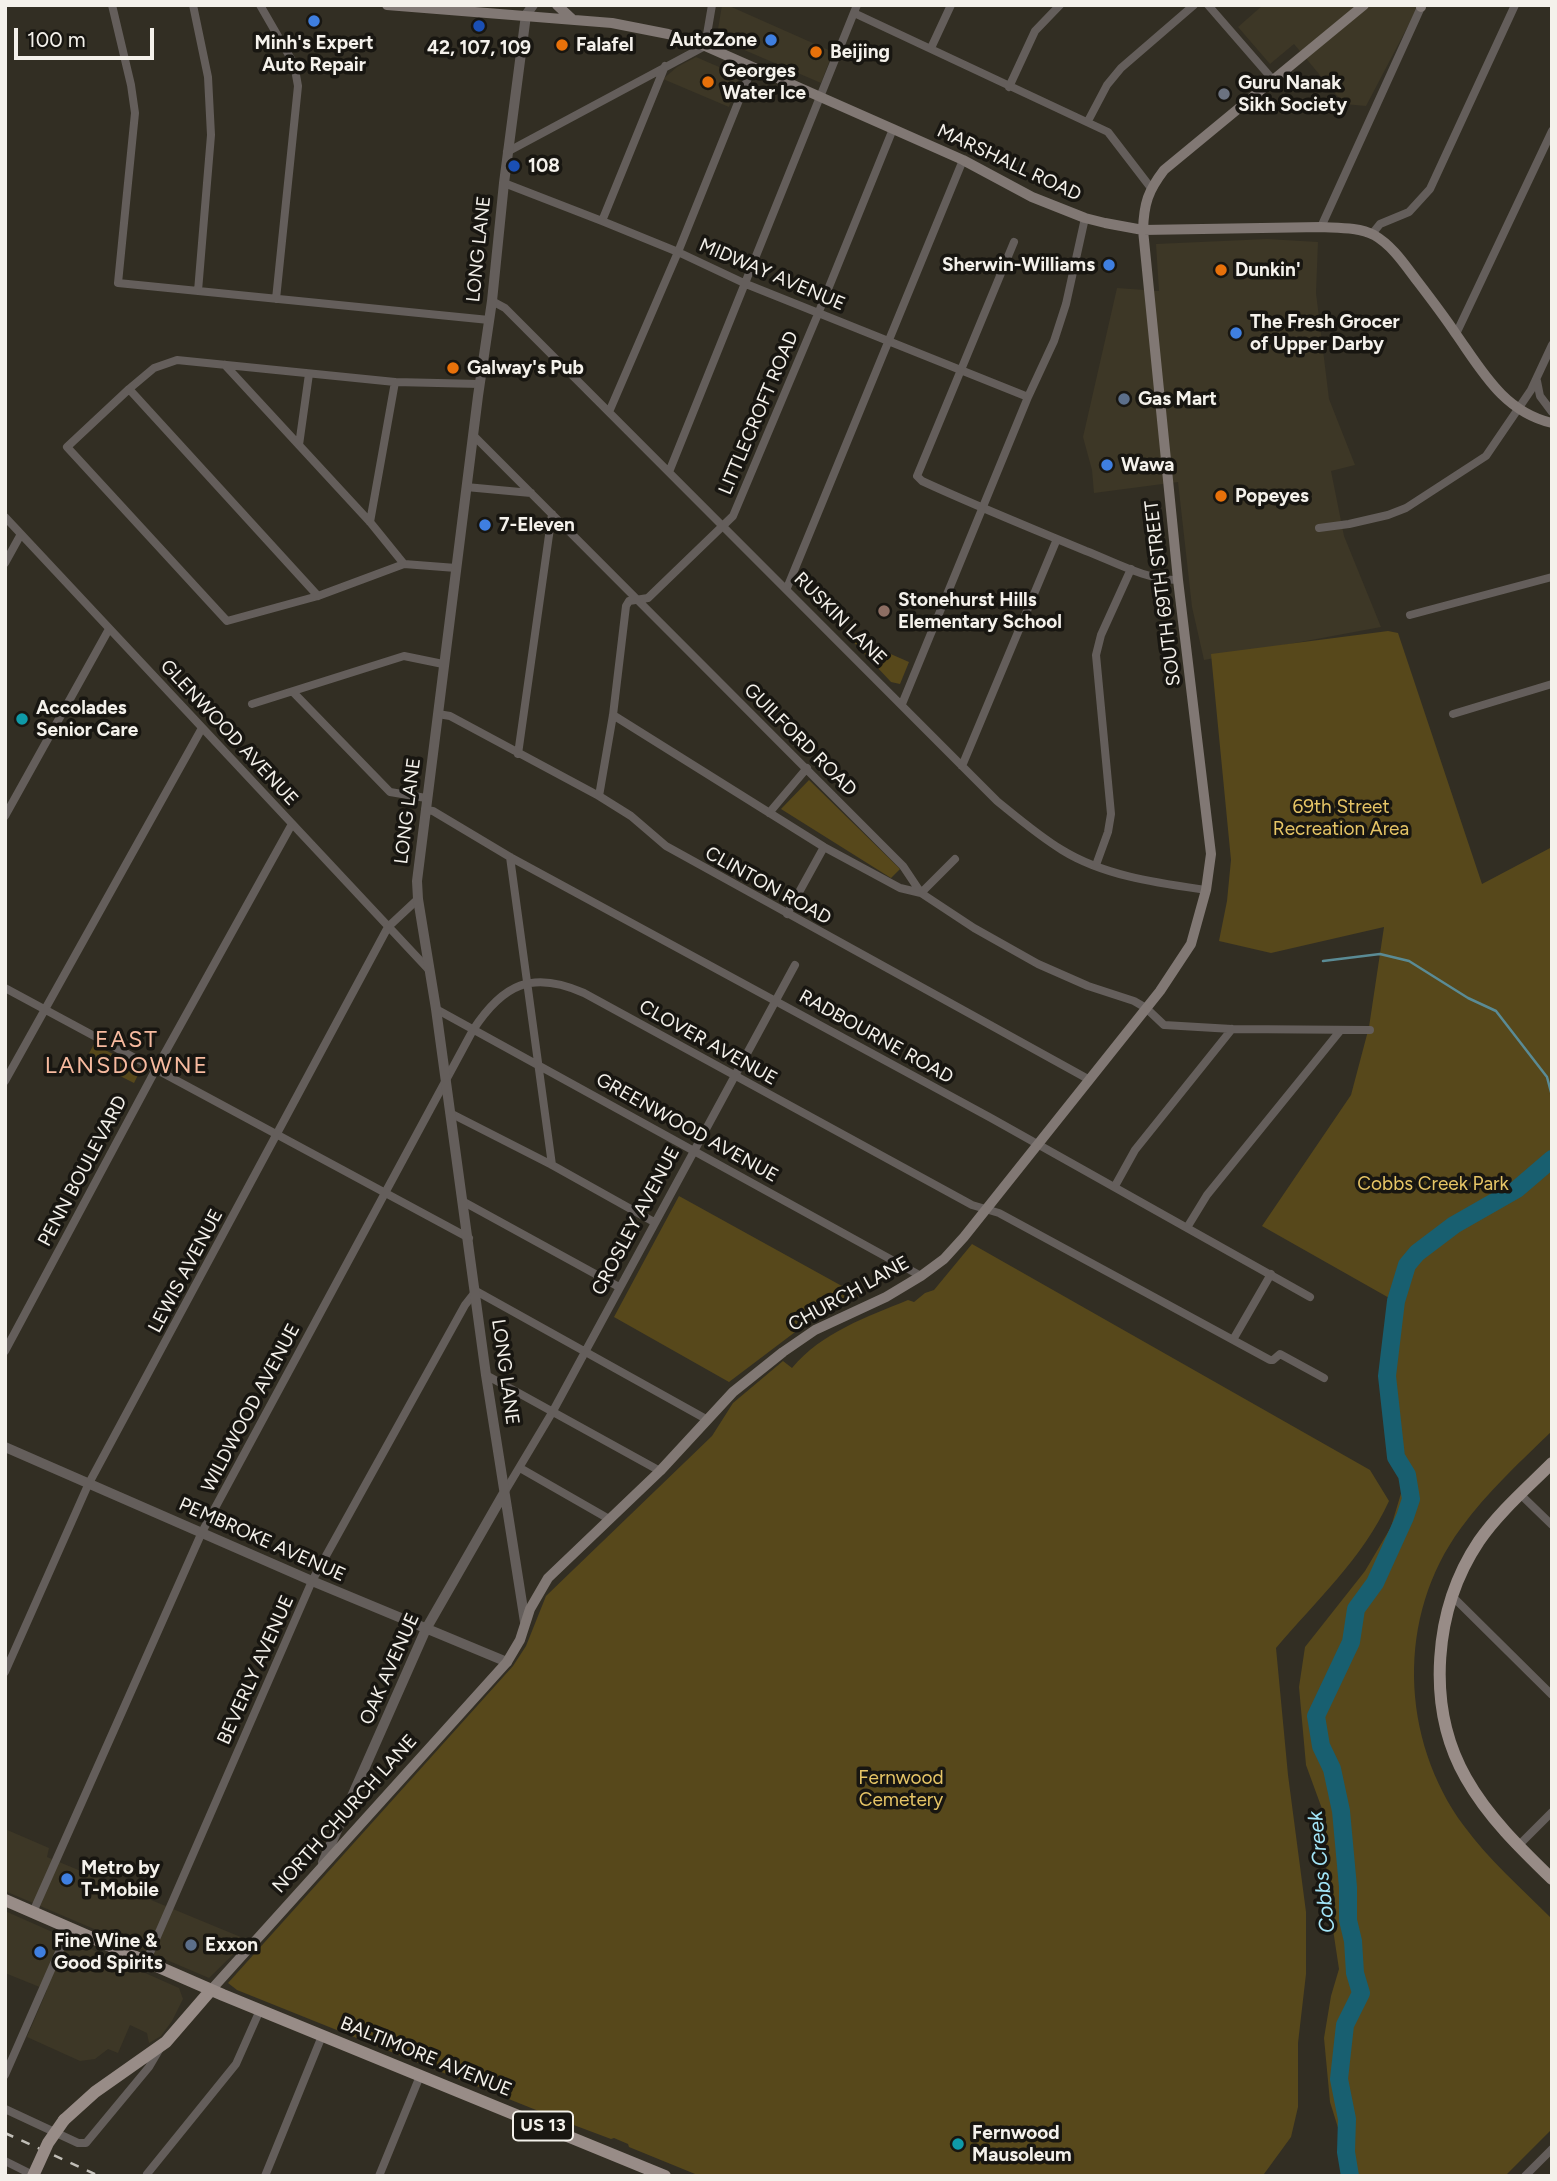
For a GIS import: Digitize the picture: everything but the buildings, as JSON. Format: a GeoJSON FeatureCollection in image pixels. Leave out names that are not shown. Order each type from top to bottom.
{"type":"FeatureCollection","features":[{"type":"Feature","properties":{"kind":"main road","name":"MARSHALL ROAD"},"geometry":{"type":"LineString","coordinates":[[389,5],[612,23],[705,46],[962,160],[1032,197],[1085,218],[1143,230],[1321,227],[1347,228],[1372,234],[1400,257],[1486,380],[1518,409],[1539,420],[1552,423]]}},
{"type":"Feature","properties":{"kind":"main road"},"geometry":{"type":"LineString","coordinates":[[557,5],[572,19]]}},
{"type":"Feature","properties":{"kind":"main road","name":"SOUTH 69TH STREET"},"geometry":{"type":"LineString","coordinates":[[1146,1008],[1191,944],[1206,890],[1211,854],[1178,580],[1143,230],[1145,207],[1151,188],[1164,170],[1364,5]]}},
{"type":"Feature","properties":{"kind":"main road","name":"CHURCH LANE"},"geometry":{"type":"LineString","coordinates":[[506,1662],[520,1640],[536,1597],[548,1578],[660,1471],[733,1392],[815,1330],[886,1297],[944,1259],[1146,1008]]}},
{"type":"Feature","properties":{"kind":"main road"},"geometry":{"type":"LineString","coordinates":[[1552,1463],[1520,1494],[1480,1540],[1462,1569],[1452,1595],[1443,1633],[1440,1668],[1440,1694],[1446,1729],[1465,1776],[1493,1819],[1552,1879]]}},
{"type":"Feature","properties":{"kind":"main road","name":"NORTH CHURCH LANE"},"geometry":{"type":"LineString","coordinates":[[211,1990],[506,1662]]}},
{"type":"Feature","properties":{"kind":"main road","name":"BALTIMORE AVENUE"},"geometry":{"type":"LineString","coordinates":[[5,1900],[211,1990],[665,2176]]}},
{"type":"Feature","properties":{"kind":"main road"},"geometry":{"type":"LineString","coordinates":[[34,2176],[48,2143],[64,2120],[95,2092],[178,2031],[211,1990]]}},
{"type":"Feature","properties":{"kind":"street"},"geometry":{"type":"LineString","coordinates":[[112,5],[135,113],[118,282],[489,320]]}},
{"type":"Feature","properties":{"kind":"street"},"geometry":{"type":"LineString","coordinates":[[193,5],[208,77],[211,135],[198,291]]}},
{"type":"Feature","properties":{"kind":"street"},"geometry":{"type":"LineString","coordinates":[[260,5],[294,64],[298,86],[276,299]]}},
{"type":"Feature","properties":{"kind":"street","name":"LONG LANE"},"geometry":{"type":"LineString","coordinates":[[525,1622],[486,1375],[464,1202],[444,1080],[417,881],[492,301],[507,152],[526,15],[533,5]]}},
{"type":"Feature","properties":{"kind":"street"},"geometry":{"type":"LineString","coordinates":[[507,152],[705,46],[712,5]]}},
{"type":"Feature","properties":{"kind":"street"},"geometry":{"type":"LineString","coordinates":[[931,48],[951,5]]}},
{"type":"Feature","properties":{"kind":"street"},"geometry":{"type":"LineString","coordinates":[[1009,87],[1035,31],[1060,5]]}},
{"type":"Feature","properties":{"kind":"street"},"geometry":{"type":"LineString","coordinates":[[1087,121],[1107,85],[1121,68],[1194,5]]}},
{"type":"Feature","properties":{"kind":"street"},"geometry":{"type":"LineString","coordinates":[[1208,5],[1274,81]]}},
{"type":"Feature","properties":{"kind":"street"},"geometry":{"type":"LineString","coordinates":[[1372,234],[1380,224],[1409,212],[1430,189],[1515,5]]}},
{"type":"Feature","properties":{"kind":"street"},"geometry":{"type":"LineString","coordinates":[[1321,227],[1421,6]]}},
{"type":"Feature","properties":{"kind":"street"},"geometry":{"type":"LineString","coordinates":[[669,472],[855,9],[1009,87],[1108,132],[1151,188]]}},
{"type":"Feature","properties":{"kind":"street"},"geometry":{"type":"LineString","coordinates":[[602,221],[665,66]]}},
{"type":"Feature","properties":{"kind":"street"},"geometry":{"type":"LineString","coordinates":[[610,412],[752,68]]}},
{"type":"Feature","properties":{"kind":"street","name":"LITTLECROFT ROAD"},"geometry":{"type":"LineString","coordinates":[[635,599],[648,598],[733,516],[893,129]]}},
{"type":"Feature","properties":{"kind":"street"},"geometry":{"type":"LineString","coordinates":[[1456,334],[1552,131]]}},
{"type":"Feature","properties":{"kind":"street"},"geometry":{"type":"LineString","coordinates":[[787,588],[962,160]]}},
{"type":"Feature","properties":{"kind":"street","name":"MIDWAY AVENUE"},"geometry":{"type":"LineString","coordinates":[[503,183],[678,252],[818,314],[1028,397]]}},
{"type":"Feature","properties":{"kind":"street"},"geometry":{"type":"LineString","coordinates":[[902,704],[1028,397],[1054,341],[1066,304],[1085,218]]}},
{"type":"Feature","properties":{"kind":"street"},"geometry":{"type":"LineString","coordinates":[[1012,246],[918,476],[922,481],[982,509],[1131,569],[1161,580],[1178,580]]}},
{"type":"Feature","properties":{"kind":"street","name":"RUSKIN LANE"},"geometry":{"type":"LineString","coordinates":[[492,301],[505,308],[997,801],[1063,851],[1096,866],[1146,881],[1206,890]]}},
{"type":"Feature","properties":{"kind":"street"},"geometry":{"type":"LineString","coordinates":[[1319,528],[1349,524],[1406,508],[1486,456],[1518,409],[1552,345]]}},
{"type":"Feature","properties":{"kind":"street"},"geometry":{"type":"LineString","coordinates":[[456,568],[404,564],[318,596],[228,621],[67,447],[154,368],[177,360],[395,382],[480,384]]}},
{"type":"Feature","properties":{"kind":"street"},"geometry":{"type":"LineString","coordinates":[[225,365],[370,522],[404,564]]}},
{"type":"Feature","properties":{"kind":"street"},"geometry":{"type":"LineString","coordinates":[[299,445],[309,374]]}},
{"type":"Feature","properties":{"kind":"street"},"geometry":{"type":"LineString","coordinates":[[1537,377],[1540,396],[1552,412]]}},
{"type":"Feature","properties":{"kind":"street"},"geometry":{"type":"LineString","coordinates":[[370,522],[395,382]]}},
{"type":"Feature","properties":{"kind":"street"},"geometry":{"type":"LineString","coordinates":[[129,389],[318,596]]}},
{"type":"Feature","properties":{"kind":"street","name":"GUILFORD ROAD"},"geometry":{"type":"LineString","coordinates":[[473,435],[903,866],[921,893],[1038,964],[1088,986],[1134,1001],[1164,1025],[1233,1029],[1370,1030]]}},
{"type":"Feature","properties":{"kind":"street"},"geometry":{"type":"LineString","coordinates":[[466,487],[531,494]]}},
{"type":"Feature","properties":{"kind":"street"},"geometry":{"type":"LineString","coordinates":[[518,754],[552,514]]}},
{"type":"Feature","properties":{"kind":"street","name":"GLENWOOD AVENUE"},"geometry":{"type":"LineString","coordinates":[[5,517],[430,971]]}},
{"type":"Feature","properties":{"kind":"street"},"geometry":{"type":"LineString","coordinates":[[5,563],[21,534]]}},
{"type":"Feature","properties":{"kind":"street"},"geometry":{"type":"LineString","coordinates":[[962,766],[1057,539]]}},
{"type":"Feature","properties":{"kind":"street"},"geometry":{"type":"LineString","coordinates":[[1096,866],[1108,832],[1111,814],[1096,655],[1101,635],[1131,569]]}},
{"type":"Feature","properties":{"kind":"street"},"geometry":{"type":"LineString","coordinates":[[1410,615],[1552,577]]}},
{"type":"Feature","properties":{"kind":"street"},"geometry":{"type":"LineString","coordinates":[[599,796],[626,606],[629,601],[635,599]]}},
{"type":"Feature","properties":{"kind":"street"},"geometry":{"type":"LineString","coordinates":[[5,816],[109,629]]}},
{"type":"Feature","properties":{"kind":"street"},"geometry":{"type":"LineString","coordinates":[[252,704],[404,656],[443,664]]}},
{"type":"Feature","properties":{"kind":"street"},"geometry":{"type":"LineString","coordinates":[[1453,714],[1552,684]]}},
{"type":"Feature","properties":{"kind":"street"},"geometry":{"type":"LineString","coordinates":[[293,692],[390,792],[426,798]]}},
{"type":"Feature","properties":{"kind":"street","name":"CLINTON ROAD"},"geometry":{"type":"LineString","coordinates":[[438,714],[450,716],[599,796],[631,816],[666,846],[1088,1079]]}},
{"type":"Feature","properties":{"kind":"street"},"geometry":{"type":"LineString","coordinates":[[612,715],[824,847],[900,888],[921,893],[955,859]]}},
{"type":"Feature","properties":{"kind":"street"},"geometry":{"type":"LineString","coordinates":[[5,1081],[202,728]]}},
{"type":"Feature","properties":{"kind":"street"},"geometry":{"type":"LineString","coordinates":[[769,813],[807,768]]}},
{"type":"Feature","properties":{"kind":"street","name":"RADBOURNE ROAD"},"geometry":{"type":"LineString","coordinates":[[425,810],[433,811],[510,857],[1038,1143],[1310,1297]]}},
{"type":"Feature","properties":{"kind":"street","name":"PENN BOULEVARD"},"geometry":{"type":"LineString","coordinates":[[5,1351],[156,1069],[292,824]]}},
{"type":"Feature","properties":{"kind":"street"},"geometry":{"type":"LineString","coordinates":[[787,914],[824,847]]}},
{"type":"Feature","properties":{"kind":"street"},"geometry":{"type":"LineString","coordinates":[[510,857],[552,1165]]}},
{"type":"Feature","properties":{"kind":"street","name":"LEWIS AVENUE"},"geometry":{"type":"LineString","coordinates":[[5,1672],[88,1485],[388,927],[418,899]]}},
{"type":"Feature","properties":{"kind":"street","name":"CROSLEY AVENUE"},"geometry":{"type":"LineString","coordinates":[[504,1493],[553,1411],[795,965]]}},
{"type":"Feature","properties":{"kind":"street"},"geometry":{"type":"LineString","coordinates":[[444,1080],[472,1030],[494,1001],[526,982]]}},
{"type":"Feature","properties":{"kind":"street","name":"CLOVER AVENUE"},"geometry":{"type":"LineString","coordinates":[[526,982],[560,984],[584,993],[972,1205],[999,1213],[1234,1338],[1270,1360],[1277,1354],[1283,1354],[1324,1378]]}},
{"type":"Feature","properties":{"kind":"street"},"geometry":{"type":"LineString","coordinates":[[5,988],[469,1238]]}},
{"type":"Feature","properties":{"kind":"street","name":"GREENWOOD AVENUE"},"geometry":{"type":"LineString","coordinates":[[436,1009],[921,1276]]}},
{"type":"Feature","properties":{"kind":"street"},"geometry":{"type":"LineString","coordinates":[[1115,1186],[1135,1150],[1233,1029]]}},
{"type":"Feature","properties":{"kind":"street"},"geometry":{"type":"LineString","coordinates":[[1188,1226],[1207,1195],[1340,1031]]}},
{"type":"Feature","properties":{"kind":"street","name":"WILDWOOD AVENUE"},"geometry":{"type":"LineString","coordinates":[[33,1912],[202,1532],[444,1080]]}},
{"type":"Feature","properties":{"kind":"street"},"geometry":{"type":"LineString","coordinates":[[450,1113],[552,1165],[654,1222]]}},
{"type":"Feature","properties":{"kind":"street"},"geometry":{"type":"LineString","coordinates":[[464,1202],[618,1287]]}},
{"type":"Feature","properties":{"kind":"street"},"geometry":{"type":"LineString","coordinates":[[1234,1338],[1271,1274]]}},
{"type":"Feature","properties":{"kind":"street"},"geometry":{"type":"LineString","coordinates":[[476,1291],[706,1419]]}},
{"type":"Feature","properties":{"kind":"street","name":"BEVERLY AVENUE"},"geometry":{"type":"LineString","coordinates":[[146,1962],[312,1581],[476,1291]]}},
{"type":"Feature","properties":{"kind":"street"},"geometry":{"type":"LineString","coordinates":[[486,1375],[660,1471]]}},
{"type":"Feature","properties":{"kind":"street","name":"PEMBROKE AVENUE"},"geometry":{"type":"LineString","coordinates":[[5,1447],[88,1485],[506,1662]]}},
{"type":"Feature","properties":{"kind":"street"},"geometry":{"type":"LineString","coordinates":[[520,1468],[609,1519]]}},
{"type":"Feature","properties":{"kind":"street","name":"OAK AVENUE"},"geometry":{"type":"LineString","coordinates":[[321,1868],[426,1629],[504,1493]]}},
{"type":"Feature","properties":{"kind":"street"},"geometry":{"type":"LineString","coordinates":[[1520,1494],[1552,1525]]}},
{"type":"Feature","properties":{"kind":"street"},"geometry":{"type":"LineString","coordinates":[[1452,1595],[1552,1695]]}},
{"type":"Feature","properties":{"kind":"street"},"geometry":{"type":"LineString","coordinates":[[1518,1846],[1552,1812]]}},
{"type":"Feature","properties":{"kind":"street"},"geometry":{"type":"LineString","coordinates":[[5,2075],[69,1929]]}},
{"type":"Feature","properties":{"kind":"street"},"geometry":{"type":"LineString","coordinates":[[147,2174],[236,2064],[260,2010]]}},
{"type":"Feature","properties":{"kind":"street"},"geometry":{"type":"LineString","coordinates":[[265,2176],[322,2036]]}},
{"type":"Feature","properties":{"kind":"street"},"geometry":{"type":"LineString","coordinates":[[5,2109],[84,2144],[149,2067],[161,2046]]}},
{"type":"Feature","properties":{"kind":"street"},"geometry":{"type":"LineString","coordinates":[[379,2176],[420,2076]]}},
{"type":"Feature","properties":{"kind":"street"},"geometry":{"type":"LineString","coordinates":[[1525,2176],[1552,2149]]}},
{"type":"Feature","properties":{"kind":"street"},"geometry":{"type":"LineString","coordinates":[[9,2163],[34,2176]]}},
{"type":"Feature","properties":{"kind":"shaded area"},"geometry":{"type":"Polygon","coordinates":[[[722,5],[833,52],[821,83],[721,40],[717,35],[722,5]]]}},
{"type":"Feature","properties":{"kind":"shaded area"},"geometry":{"type":"Polygon","coordinates":[[[1263,5],[1419,5],[1366,106],[1344,104],[1294,44],[1270,64],[1238,27],[1263,5]]]}},
{"type":"Feature","properties":{"kind":"shaded area","name":"Georges Water Ice"},"geometry":{"type":"Polygon","coordinates":[[[696,57],[740,76],[729,107],[663,79],[677,67],[696,57]]]}},
{"type":"Feature","properties":{"kind":"shaded area"},"geometry":{"type":"Polygon","coordinates":[[[1267,239],[1318,242],[1316,293],[1329,399],[1355,465],[1331,471],[1344,536],[1381,627],[1204,660],[1192,607],[1178,482],[1094,493],[1092,470],[1083,437],[1117,288],[1159,291],[1156,244],[1267,239]]]}},
{"type":"Feature","properties":{"kind":"shaded area"},"geometry":{"type":"Polygon","coordinates":[[[5,1829],[49,1848],[47,1857],[248,1940],[209,1978],[5,1891],[5,1829]]]}},
{"type":"Feature","properties":{"kind":"shaded area"},"geometry":{"type":"Polygon","coordinates":[[[5,1911],[179,1988],[183,1999],[172,2021],[161,2036],[149,2043],[147,2033],[130,2025],[118,2053],[108,2049],[95,2059],[80,2061],[27,2037],[47,1990],[5,1973],[5,1911]]]}},
{"type":"Feature","properties":{"kind":"green space","name":"Cobbs Creek Park"},"geometry":{"type":"Polygon","coordinates":[[[1388,631],[1398,633],[1482,884],[1552,847],[1552,1431],[1482,1502],[1461,1528],[1440,1563],[1425,1599],[1417,1638],[1414,1677],[1418,1717],[1427,1755],[1443,1792],[1464,1826],[1484,1851],[1552,1919],[1552,2129],[1505,2176],[1350,2176],[1349,2163],[1330,2102],[1324,2038],[1339,1969],[1327,1890],[1325,1817],[1306,1765],[1299,1687],[1305,1647],[1365,1571],[1391,1527],[1402,1490],[1401,1474],[1389,1433],[1383,1356],[1385,1321],[1391,1299],[1262,1226],[1351,1095],[1369,1027],[1384,927],[1271,953],[1219,941],[1231,860],[1211,654],[1388,631]]]}},
{"type":"Feature","properties":{"kind":"green space"},"geometry":{"type":"Polygon","coordinates":[[[847,635],[909,662],[900,684],[891,682],[847,635]]]}},
{"type":"Feature","properties":{"kind":"green space"},"geometry":{"type":"Polygon","coordinates":[[[809,780],[900,869],[891,878],[781,809],[809,780]]]}},
{"type":"Feature","properties":{"kind":"green space"},"geometry":{"type":"Polygon","coordinates":[[[94,1044],[141,1069],[134,1083],[86,1059],[94,1044]]]}},
{"type":"Feature","properties":{"kind":"green space"},"geometry":{"type":"Polygon","coordinates":[[[679,1196],[860,1296],[811,1320],[729,1382],[614,1317],[679,1196]]]}},
{"type":"Feature","properties":{"kind":"green space","name":"Fernwood Cemetery"},"geometry":{"type":"Polygon","coordinates":[[[972,1244],[1370,1470],[1389,1501],[1352,1560],[1276,1648],[1288,1775],[1306,1912],[1306,1974],[1298,2043],[1298,2107],[1291,2137],[1262,2176],[700,2176],[629,2147],[614,2138],[571,2124],[237,1990],[228,1983],[513,1666],[526,1646],[546,1596],[712,1436],[733,1403],[783,1361],[792,1368],[804,1355],[831,1335],[908,1300],[914,1302],[934,1290],[972,1244]]]}},
{"type":"Feature","properties":{"kind":"waterway"},"geometry":{"type":"LineString","coordinates":[[1323,961],[1380,954],[1409,961],[1468,998],[1496,1011],[1547,1077],[1552,1096]]}},
{"type":"Feature","properties":{"kind":"waterway","name":"Cobbs Creek"},"geometry":{"type":"LineString","coordinates":[[1350,2176],[1346,2152],[1347,2119],[1339,2079],[1345,2025],[1361,1993],[1355,1973],[1353,1941],[1348,1920],[1348,1887],[1341,1811],[1332,1769],[1321,1746],[1316,1716],[1351,1642],[1356,1609],[1375,1583],[1411,1499],[1407,1475],[1396,1457],[1387,1376],[1396,1301],[1407,1265],[1417,1253],[1454,1225],[1517,1189],[1552,1159]]}},
{"type":"Feature","properties":{"kind":"railway"},"geometry":{"type":"LineString","coordinates":[[5,2133],[99,2176]]}},
{"type":"Feature","properties":{"kind":"place","name":"Minh's Expert Auto Repair"},"geometry":{"type":"Point","coordinates":[314,21]}},
{"type":"Feature","properties":{"kind":"place","name":"42, 107, 109"},"geometry":{"type":"Point","coordinates":[479,26]}},
{"type":"Feature","properties":{"kind":"place","name":"AutoZone"},"geometry":{"type":"Point","coordinates":[771,40]}},
{"type":"Feature","properties":{"kind":"place","name":"Falafel"},"geometry":{"type":"Point","coordinates":[562,45]}},
{"type":"Feature","properties":{"kind":"place","name":"Beijing"},"geometry":{"type":"Point","coordinates":[816,52]}},
{"type":"Feature","properties":{"kind":"place","name":"Georges Water Ice"},"geometry":{"type":"Point","coordinates":[708,82]}},
{"type":"Feature","properties":{"kind":"place","name":"Guru Nanak Sikh Society"},"geometry":{"type":"Point","coordinates":[1224,94]}},
{"type":"Feature","properties":{"kind":"place","name":"108"},"geometry":{"type":"Point","coordinates":[514,166]}},
{"type":"Feature","properties":{"kind":"place","name":"Sherwin-Williams"},"geometry":{"type":"Point","coordinates":[1109,265]}},
{"type":"Feature","properties":{"kind":"place","name":"Dunkin'"},"geometry":{"type":"Point","coordinates":[1221,270]}},
{"type":"Feature","properties":{"kind":"place","name":"The Fresh Grocer of Upper Darby"},"geometry":{"type":"Point","coordinates":[1236,333]}},
{"type":"Feature","properties":{"kind":"place","name":"Galway's Pub"},"geometry":{"type":"Point","coordinates":[453,368]}},
{"type":"Feature","properties":{"kind":"place","name":"Gas Mart"},"geometry":{"type":"Point","coordinates":[1124,399]}},
{"type":"Feature","properties":{"kind":"place","name":"Wawa"},"geometry":{"type":"Point","coordinates":[1107,465]}},
{"type":"Feature","properties":{"kind":"place","name":"Popeyes"},"geometry":{"type":"Point","coordinates":[1221,496]}},
{"type":"Feature","properties":{"kind":"place","name":"7-Eleven"},"geometry":{"type":"Point","coordinates":[485,525]}},
{"type":"Feature","properties":{"kind":"place","name":"Stonehurst Hills Elementary School"},"geometry":{"type":"Point","coordinates":[884,611]}},
{"type":"Feature","properties":{"kind":"place","name":"Accolades Senior Care"},"geometry":{"type":"Point","coordinates":[22,719]}},
{"type":"Feature","properties":{"kind":"place","name":"Metro by T-Mobile"},"geometry":{"type":"Point","coordinates":[67,1879]}},
{"type":"Feature","properties":{"kind":"place","name":"Exxon"},"geometry":{"type":"Point","coordinates":[191,1945]}},
{"type":"Feature","properties":{"kind":"place","name":"Fine Wine & Good Spirits"},"geometry":{"type":"Point","coordinates":[40,1952]}},
{"type":"Feature","properties":{"kind":"place","name":"Fernwood Mausoleum"},"geometry":{"type":"Point","coordinates":[958,2144]}},
{"type":"Feature","properties":{"kind":"district","name":"EAST LANSDOWNE"},"geometry":{"type":"Point","coordinates":[127,1053]}},
{"type":"Feature","properties":{"kind":"park label","name":"69th Street Recreation Area"},"geometry":{"type":"Point","coordinates":[1341,818]}}]}
